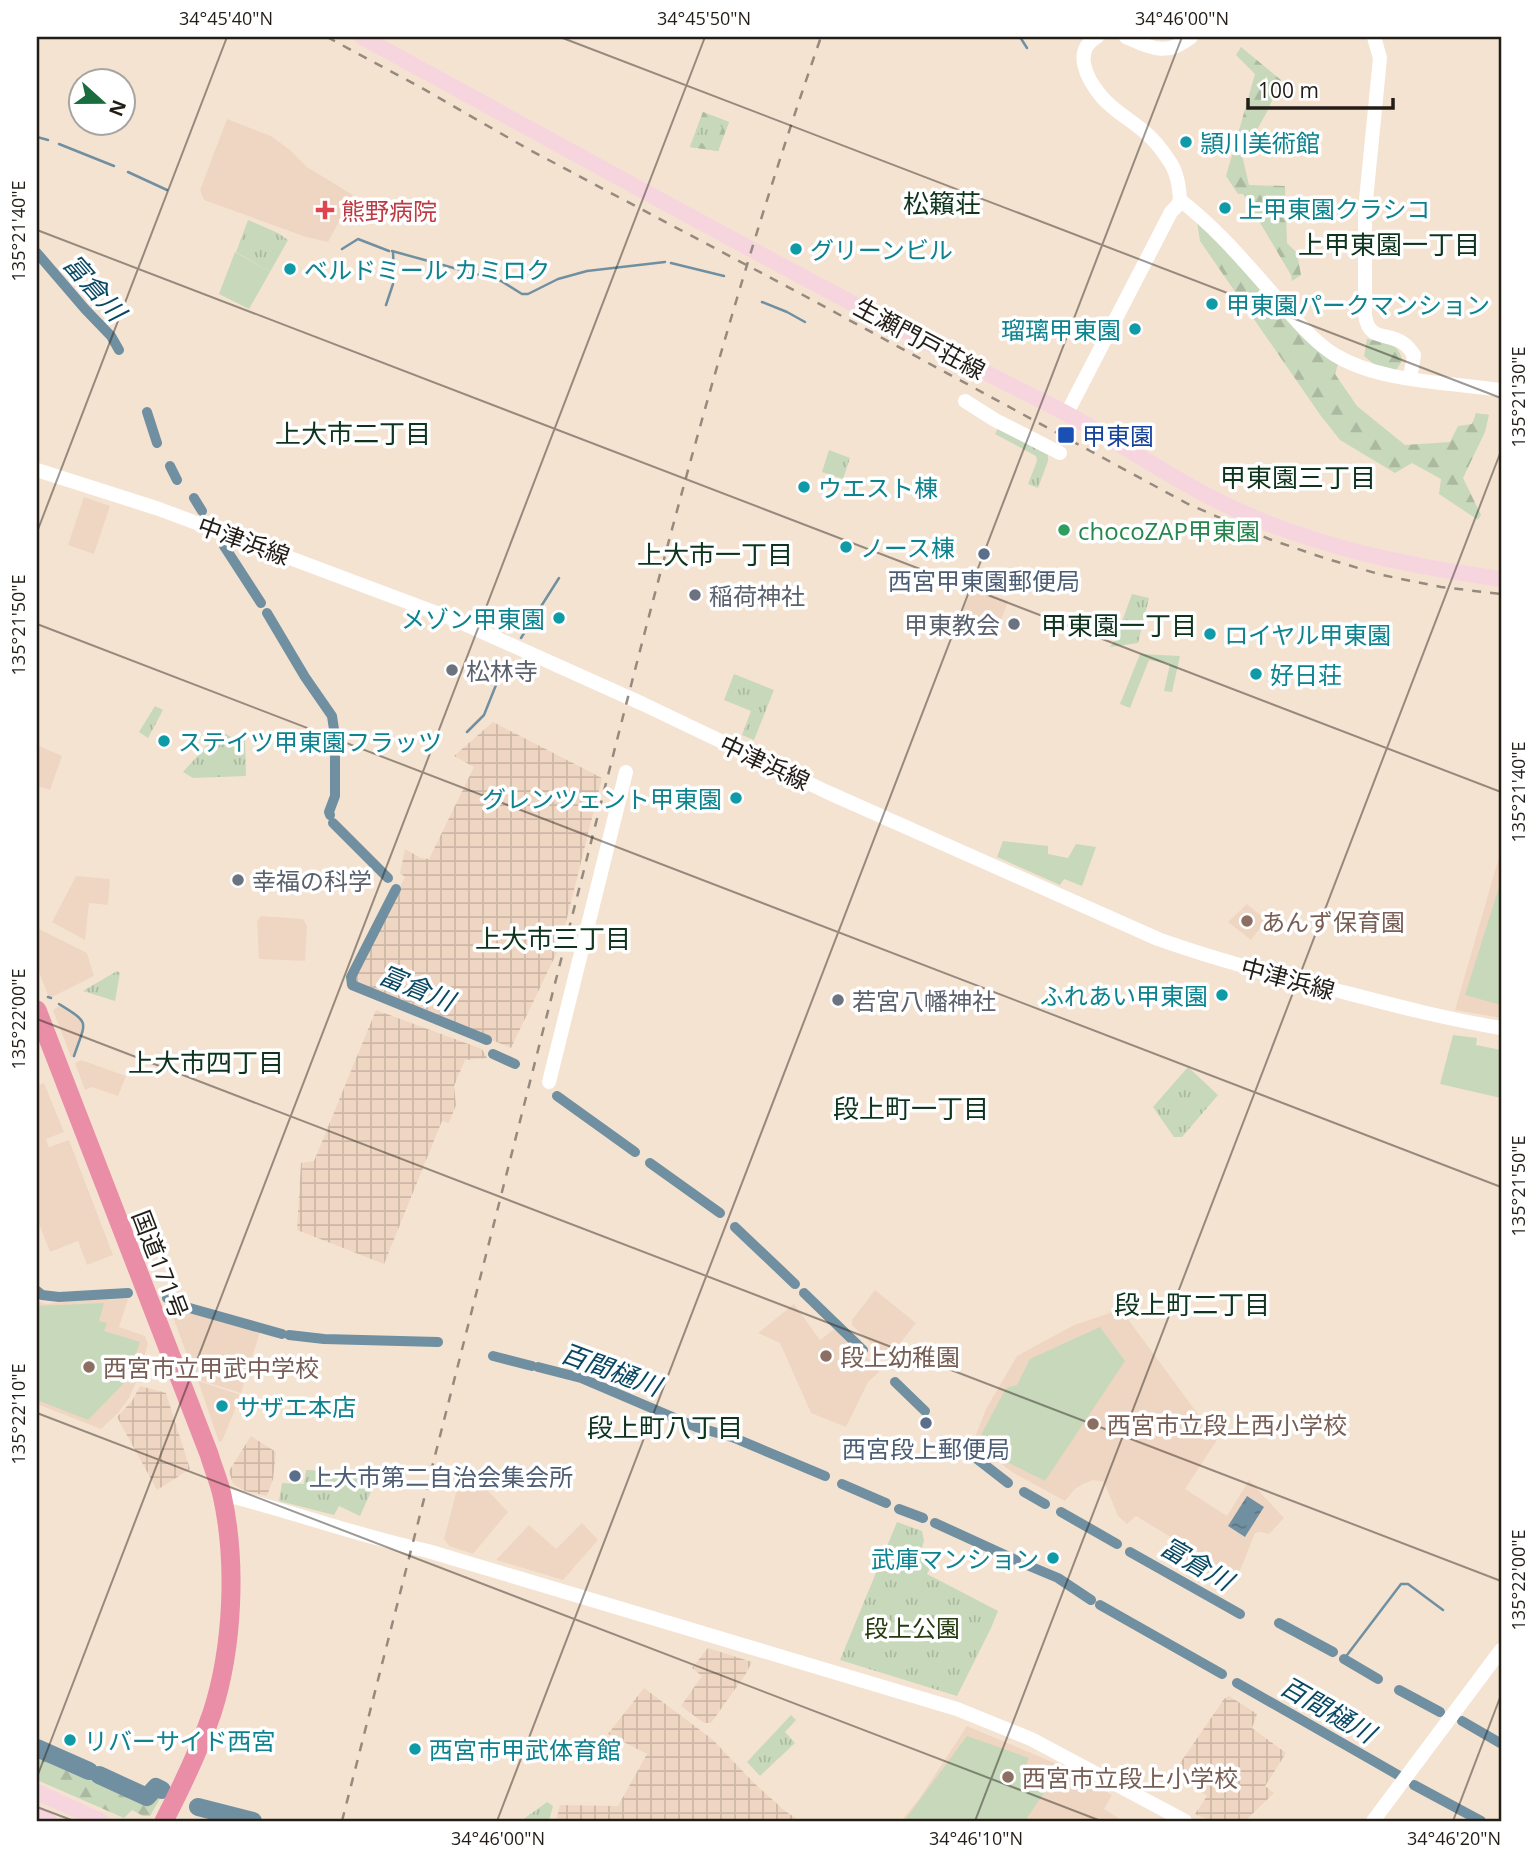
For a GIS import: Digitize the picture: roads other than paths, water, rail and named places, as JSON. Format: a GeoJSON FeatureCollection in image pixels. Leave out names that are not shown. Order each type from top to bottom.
{"type":"FeatureCollection","features":[{"type":"Feature","properties":{"kind":"highway","name":"国道171号"},"geometry":{"type":"LineString","coordinates":[[37,1011],[209,1454],[222,1494],[230,1551],[231,1615],[222,1675],[212,1712],[190,1770],[164,1821]]}},
{"type":"Feature","properties":{"kind":"main road","name":"生瀬門戸荘線"},"geometry":{"type":"LineString","coordinates":[[362,37],[951,356],[1067,413],[1215,499],[1315,540],[1371,556],[1501,579]]}},
{"type":"Feature","properties":{"kind":"main road"},"geometry":{"type":"LineString","coordinates":[[37,1791],[101,1821]]}},
{"type":"Feature","properties":{"kind":"main road"},"geometry":{"type":"LineString","coordinates":[[37,1814],[49,1821]]}},
{"type":"Feature","properties":{"kind":"street"},"geometry":{"type":"LineString","coordinates":[[1067,413],[1171,212],[1180,200],[1175,171],[1168,158],[1148,135],[1102,98],[1086,72],[1082,59],[1085,49],[1097,37]]}},
{"type":"Feature","properties":{"kind":"street"},"geometry":{"type":"LineString","coordinates":[[1126,37],[1154,49],[1166,50],[1191,37]]}},
{"type":"Feature","properties":{"kind":"street"},"geometry":{"type":"LineString","coordinates":[[1374,37],[1380,58],[1365,210],[1365,315],[1368,327],[1373,332],[1403,342],[1414,355],[1410,378]]}},
{"type":"Feature","properties":{"kind":"street"},"geometry":{"type":"LineString","coordinates":[[1180,200],[1224,240],[1316,341],[1335,355],[1379,373],[1501,390]]}},
{"type":"Feature","properties":{"kind":"street"},"geometry":{"type":"LineString","coordinates":[[965,401],[995,420],[1060,453]]}},
{"type":"Feature","properties":{"kind":"street","name":"中津浜線"},"geometry":{"type":"LineString","coordinates":[[37,470],[159,509],[457,621],[1158,939],[1265,972],[1448,1019],[1501,1028]]}},
{"type":"Feature","properties":{"kind":"street"},"geometry":{"type":"LineString","coordinates":[[549,1082],[626,772]]}},
{"type":"Feature","properties":{"kind":"street"},"geometry":{"type":"LineString","coordinates":[[222,1494],[428,1551],[957,1709],[1031,1739],[1185,1821]]}},
{"type":"Feature","properties":{"kind":"street"},"geometry":{"type":"LineString","coordinates":[[1373,1821],[1501,1650]]}},
{"type":"Feature","properties":{"kind":"water"},"geometry":{"type":"Polygon","coordinates":[[[1247,1496],[1264,1507],[1245,1537],[1228,1526],[1247,1496]]]}},
{"type":"Feature","properties":{"kind":"waterway"},"geometry":{"type":"LineString","coordinates":[[1020,37],[1027,48]]}},
{"type":"Feature","properties":{"kind":"waterway"},"geometry":{"type":"LineString","coordinates":[[37,137],[48,140]]}},
{"type":"Feature","properties":{"kind":"waterway"},"geometry":{"type":"LineString","coordinates":[[59,144],[114,166]]}},
{"type":"Feature","properties":{"kind":"waterway"},"geometry":{"type":"LineString","coordinates":[[128,172],[167,190]]}},
{"type":"Feature","properties":{"kind":"waterway"},"geometry":{"type":"LineString","coordinates":[[342,249],[358,239],[389,251]]}},
{"type":"Feature","properties":{"kind":"waterway"},"geometry":{"type":"LineString","coordinates":[[392,251],[501,281],[522,294],[528,294],[558,279],[587,271],[665,262]]}},
{"type":"Feature","properties":{"kind":"waterway"},"geometry":{"type":"LineString","coordinates":[[393,252],[394,272]]}},
{"type":"Feature","properties":{"kind":"waterway","name":"富倉川"},"geometry":{"type":"LineString","coordinates":[[37,253],[111,336],[119,350]]}},
{"type":"Feature","properties":{"kind":"waterway"},"geometry":{"type":"LineString","coordinates":[[671,263],[724,276]]}},
{"type":"Feature","properties":{"kind":"waterway"},"geometry":{"type":"LineString","coordinates":[[386,305],[393,284]]}},
{"type":"Feature","properties":{"kind":"waterway"},"geometry":{"type":"LineString","coordinates":[[762,302],[805,322]]}},
{"type":"Feature","properties":{"kind":"waterway","name":"富倉川"},"geometry":{"type":"LineString","coordinates":[[147,412],[157,443]]}},
{"type":"Feature","properties":{"kind":"waterway","name":"富倉川"},"geometry":{"type":"LineString","coordinates":[[170,466],[177,480]]}},
{"type":"Feature","properties":{"kind":"waterway","name":"富倉川"},"geometry":{"type":"LineString","coordinates":[[194,498],[202,511]]}},
{"type":"Feature","properties":{"kind":"waterway","name":"富倉川"},"geometry":{"type":"LineString","coordinates":[[224,546],[261,603]]}},
{"type":"Feature","properties":{"kind":"waterway"},"geometry":{"type":"LineString","coordinates":[[521,638],[559,578]]}},
{"type":"Feature","properties":{"kind":"waterway","name":"富倉川"},"geometry":{"type":"LineString","coordinates":[[267,613],[332,716],[335,736],[335,796],[330,815]]}},
{"type":"Feature","properties":{"kind":"waterway"},"geometry":{"type":"LineString","coordinates":[[467,732],[484,715],[506,660]]}},
{"type":"Feature","properties":{"kind":"waterway","name":"富倉川"},"geometry":{"type":"LineString","coordinates":[[333,823],[388,878]]}},
{"type":"Feature","properties":{"kind":"waterway","name":"富倉川"},"geometry":{"type":"LineString","coordinates":[[396,889],[351,977],[352,985],[487,1040]]}},
{"type":"Feature","properties":{"kind":"waterway"},"geometry":{"type":"LineString","coordinates":[[59,1004],[77,1016],[83,1024],[74,1056]]}},
{"type":"Feature","properties":{"kind":"waterway","name":"富倉川"},"geometry":{"type":"LineString","coordinates":[[493,1054],[515,1064]]}},
{"type":"Feature","properties":{"kind":"waterway","name":"富倉川"},"geometry":{"type":"LineString","coordinates":[[557,1096],[635,1152]]}},
{"type":"Feature","properties":{"kind":"waterway","name":"富倉川"},"geometry":{"type":"LineString","coordinates":[[650,1163],[720,1213]]}},
{"type":"Feature","properties":{"kind":"waterway","name":"富倉川"},"geometry":{"type":"LineString","coordinates":[[735,1227],[795,1284]]}},
{"type":"Feature","properties":{"kind":"waterway","name":"百間樋川"},"geometry":{"type":"LineString","coordinates":[[37,1291],[42,1295],[59,1297],[128,1293]]}},
{"type":"Feature","properties":{"kind":"waterway","name":"富倉川"},"geometry":{"type":"LineString","coordinates":[[804,1293],[863,1350]]}},
{"type":"Feature","properties":{"kind":"waterway","name":"百間樋川"},"geometry":{"type":"LineString","coordinates":[[167,1298],[186,1307],[282,1334]]}},
{"type":"Feature","properties":{"kind":"waterway","name":"百間樋川"},"geometry":{"type":"LineString","coordinates":[[289,1335],[324,1339],[438,1342]]}},
{"type":"Feature","properties":{"kind":"waterway","name":"百間樋川"},"geometry":{"type":"LineString","coordinates":[[493,1356],[532,1366]]}},
{"type":"Feature","properties":{"kind":"waterway","name":"百間樋川"},"geometry":{"type":"LineString","coordinates":[[538,1367],[581,1378],[696,1427],[732,1437],[825,1476]]}},
{"type":"Feature","properties":{"kind":"waterway","name":"富倉川"},"geometry":{"type":"LineString","coordinates":[[895,1382],[925,1411]]}},
{"type":"Feature","properties":{"kind":"waterway","name":"富倉川"},"geometry":{"type":"LineString","coordinates":[[972,1455],[1008,1483]]}},
{"type":"Feature","properties":{"kind":"waterway","name":"百間樋川"},"geometry":{"type":"LineString","coordinates":[[842,1484],[886,1503]]}},
{"type":"Feature","properties":{"kind":"waterway","name":"富倉川"},"geometry":{"type":"LineString","coordinates":[[1024,1492],[1045,1504]]}},
{"type":"Feature","properties":{"kind":"waterway","name":"百間樋川"},"geometry":{"type":"LineString","coordinates":[[899,1509],[923,1518]]}},
{"type":"Feature","properties":{"kind":"waterway","name":"富倉川"},"geometry":{"type":"LineString","coordinates":[[1061,1512],[1117,1544]]}},
{"type":"Feature","properties":{"kind":"waterway","name":"百間樋川"},"geometry":{"type":"LineString","coordinates":[[935,1523],[1016,1560]]}},
{"type":"Feature","properties":{"kind":"waterway","name":"富倉川"},"geometry":{"type":"LineString","coordinates":[[1130,1552],[1240,1614]]}},
{"type":"Feature","properties":{"kind":"waterway","name":"百間樋川"},"geometry":{"type":"LineString","coordinates":[[1027,1565],[1058,1578],[1091,1600]]}},
{"type":"Feature","properties":{"kind":"waterway"},"geometry":{"type":"LineString","coordinates":[[1344,1659],[1401,1584],[1408,1584],[1443,1610]]}},
{"type":"Feature","properties":{"kind":"waterway","name":"百間樋川"},"geometry":{"type":"LineString","coordinates":[[1100,1605],[1222,1674]]}},
{"type":"Feature","properties":{"kind":"waterway","name":"富倉川"},"geometry":{"type":"LineString","coordinates":[[1279,1623],[1333,1652]]}},
{"type":"Feature","properties":{"kind":"waterway","name":"富倉川"},"geometry":{"type":"LineString","coordinates":[[1344,1659],[1378,1679]]}},
{"type":"Feature","properties":{"kind":"waterway","name":"百間樋川"},"geometry":{"type":"LineString","coordinates":[[1237,1683],[1398,1775]]}},
{"type":"Feature","properties":{"kind":"waterway","name":"富倉川"},"geometry":{"type":"LineString","coordinates":[[1399,1690],[1440,1712]]}},
{"type":"Feature","properties":{"kind":"waterway","name":"富倉川"},"geometry":{"type":"LineString","coordinates":[[1462,1721],[1500,1743]]}},
{"type":"Feature","properties":{"kind":"waterway"},"geometry":{"type":"LineString","coordinates":[[37,1748],[89,1771]]}},
{"type":"Feature","properties":{"kind":"waterway"},"geometry":{"type":"LineString","coordinates":[[99,1775],[147,1797],[156,1787],[162,1790]]}},
{"type":"Feature","properties":{"kind":"waterway","name":"百間樋川"},"geometry":{"type":"LineString","coordinates":[[1414,1785],[1481,1821]]}},
{"type":"Feature","properties":{"kind":"waterway"},"geometry":{"type":"LineString","coordinates":[[198,1807],[253,1821]]}},
{"type":"Feature","properties":{"kind":"railway"},"geometry":{"type":"LineString","coordinates":[[327,37],[528,149],[1188,504],[1269,539],[1382,575],[1441,587],[1501,594]]}},
{"type":"Feature","properties":{"kind":"railway"},"geometry":{"type":"LineString","coordinates":[[342,1821],[667,548],[724,342],[821,37]]}},
{"type":"Feature","properties":{"kind":"place","name":"頴川美術館"},"geometry":{"type":"Point","coordinates":[1186,142]}},
{"type":"Feature","properties":{"kind":"place","name":"上甲東園クラシコ"},"geometry":{"type":"Point","coordinates":[1225,208]}},
{"type":"Feature","properties":{"kind":"place","name":"熊野病院"},"geometry":{"type":"Point","coordinates":[325,210]}},
{"type":"Feature","properties":{"kind":"place","name":"グリーンビル"},"geometry":{"type":"Point","coordinates":[796,249]}},
{"type":"Feature","properties":{"kind":"place","name":"ベルドミール カミロク"},"geometry":{"type":"Point","coordinates":[290,269]}},
{"type":"Feature","properties":{"kind":"place","name":"甲東園パークマンション"},"geometry":{"type":"Point","coordinates":[1212,304]}},
{"type":"Feature","properties":{"kind":"place","name":"瑠璃甲東園"},"geometry":{"type":"Point","coordinates":[1135,329]}},
{"type":"Feature","properties":{"kind":"place","name":"甲東園"},"geometry":{"type":"Point","coordinates":[1066,435]}},
{"type":"Feature","properties":{"kind":"place","name":"ウエスト棟"},"geometry":{"type":"Point","coordinates":[804,487]}},
{"type":"Feature","properties":{"kind":"place","name":"chocoZAP甲東園"},"geometry":{"type":"Point","coordinates":[1064,530]}},
{"type":"Feature","properties":{"kind":"place","name":"ノース棟"},"geometry":{"type":"Point","coordinates":[846,547]}},
{"type":"Feature","properties":{"kind":"place","name":"西宮甲東園郵便局"},"geometry":{"type":"Point","coordinates":[984,554]}},
{"type":"Feature","properties":{"kind":"place","name":"稲荷神社"},"geometry":{"type":"Point","coordinates":[695,595]}},
{"type":"Feature","properties":{"kind":"place","name":"メゾン甲東園"},"geometry":{"type":"Point","coordinates":[559,618]}},
{"type":"Feature","properties":{"kind":"place","name":"甲東教会"},"geometry":{"type":"Point","coordinates":[1014,624]}},
{"type":"Feature","properties":{"kind":"place","name":"ロイヤル甲東園"},"geometry":{"type":"Point","coordinates":[1210,634]}},
{"type":"Feature","properties":{"kind":"place","name":"松林寺"},"geometry":{"type":"Point","coordinates":[452,670]}},
{"type":"Feature","properties":{"kind":"place","name":"好日荘"},"geometry":{"type":"Point","coordinates":[1256,674]}},
{"type":"Feature","properties":{"kind":"place","name":"ステイツ甲東園フラッツ"},"geometry":{"type":"Point","coordinates":[164,741]}},
{"type":"Feature","properties":{"kind":"place","name":"グレンツェント甲東園"},"geometry":{"type":"Point","coordinates":[736,798]}},
{"type":"Feature","properties":{"kind":"place","name":"幸福の科学"},"geometry":{"type":"Point","coordinates":[238,880]}},
{"type":"Feature","properties":{"kind":"place","name":"あんず保育園"},"geometry":{"type":"Point","coordinates":[1247,921]}},
{"type":"Feature","properties":{"kind":"place","name":"ふれあい甲東園"},"geometry":{"type":"Point","coordinates":[1222,995]}},
{"type":"Feature","properties":{"kind":"place","name":"若宮八幡神社"},"geometry":{"type":"Point","coordinates":[838,1000]}},
{"type":"Feature","properties":{"kind":"place","name":"段上幼稚園"},"geometry":{"type":"Point","coordinates":[826,1356]}},
{"type":"Feature","properties":{"kind":"place","name":"西宮市立甲武中学校"},"geometry":{"type":"Point","coordinates":[89,1367]}},
{"type":"Feature","properties":{"kind":"place","name":"サザエ本店"},"geometry":{"type":"Point","coordinates":[222,1406]}},
{"type":"Feature","properties":{"kind":"place","name":"西宮段上郵便局"},"geometry":{"type":"Point","coordinates":[926,1423]}},
{"type":"Feature","properties":{"kind":"place","name":"西宮市立段上西小学校"},"geometry":{"type":"Point","coordinates":[1093,1424]}},
{"type":"Feature","properties":{"kind":"place","name":"上大市第二自治会集会所"},"geometry":{"type":"Point","coordinates":[295,1476]}},
{"type":"Feature","properties":{"kind":"place","name":"武庫マンション"},"geometry":{"type":"Point","coordinates":[1053,1558]}},
{"type":"Feature","properties":{"kind":"place","name":"リバーサイド西宮"},"geometry":{"type":"Point","coordinates":[70,1740]}},
{"type":"Feature","properties":{"kind":"place","name":"西宮市甲武体育館"},"geometry":{"type":"Point","coordinates":[415,1749]}},
{"type":"Feature","properties":{"kind":"place","name":"西宮市立段上小学校"},"geometry":{"type":"Point","coordinates":[1008,1777]}},
{"type":"Feature","properties":{"kind":"district","name":"松籟荘"},"geometry":{"type":"Point","coordinates":[942,203]}},
{"type":"Feature","properties":{"kind":"district","name":"上甲東園一丁目"},"geometry":{"type":"Point","coordinates":[1389,244]}},
{"type":"Feature","properties":{"kind":"district","name":"上大市二丁目"},"geometry":{"type":"Point","coordinates":[353,433]}},
{"type":"Feature","properties":{"kind":"district","name":"甲東園三丁目"},"geometry":{"type":"Point","coordinates":[1298,477]}},
{"type":"Feature","properties":{"kind":"district","name":"上大市一丁目"},"geometry":{"type":"Point","coordinates":[715,554]}},
{"type":"Feature","properties":{"kind":"district","name":"甲東園一丁目"},"geometry":{"type":"Point","coordinates":[1119,625]}},
{"type":"Feature","properties":{"kind":"district","name":"上大市三丁目"},"geometry":{"type":"Point","coordinates":[553,938]}},
{"type":"Feature","properties":{"kind":"district","name":"上大市四丁目"},"geometry":{"type":"Point","coordinates":[206,1062]}},
{"type":"Feature","properties":{"kind":"district","name":"段上町一丁目"},"geometry":{"type":"Point","coordinates":[911,1108]}},
{"type":"Feature","properties":{"kind":"district","name":"段上町二丁目"},"geometry":{"type":"Point","coordinates":[1192,1304]}},
{"type":"Feature","properties":{"kind":"district","name":"段上町八丁目"},"geometry":{"type":"Point","coordinates":[665,1427]}},
{"type":"Feature","properties":{"kind":"park label","name":"段上公園"},"geometry":{"type":"Point","coordinates":[912,1627]}}]}
